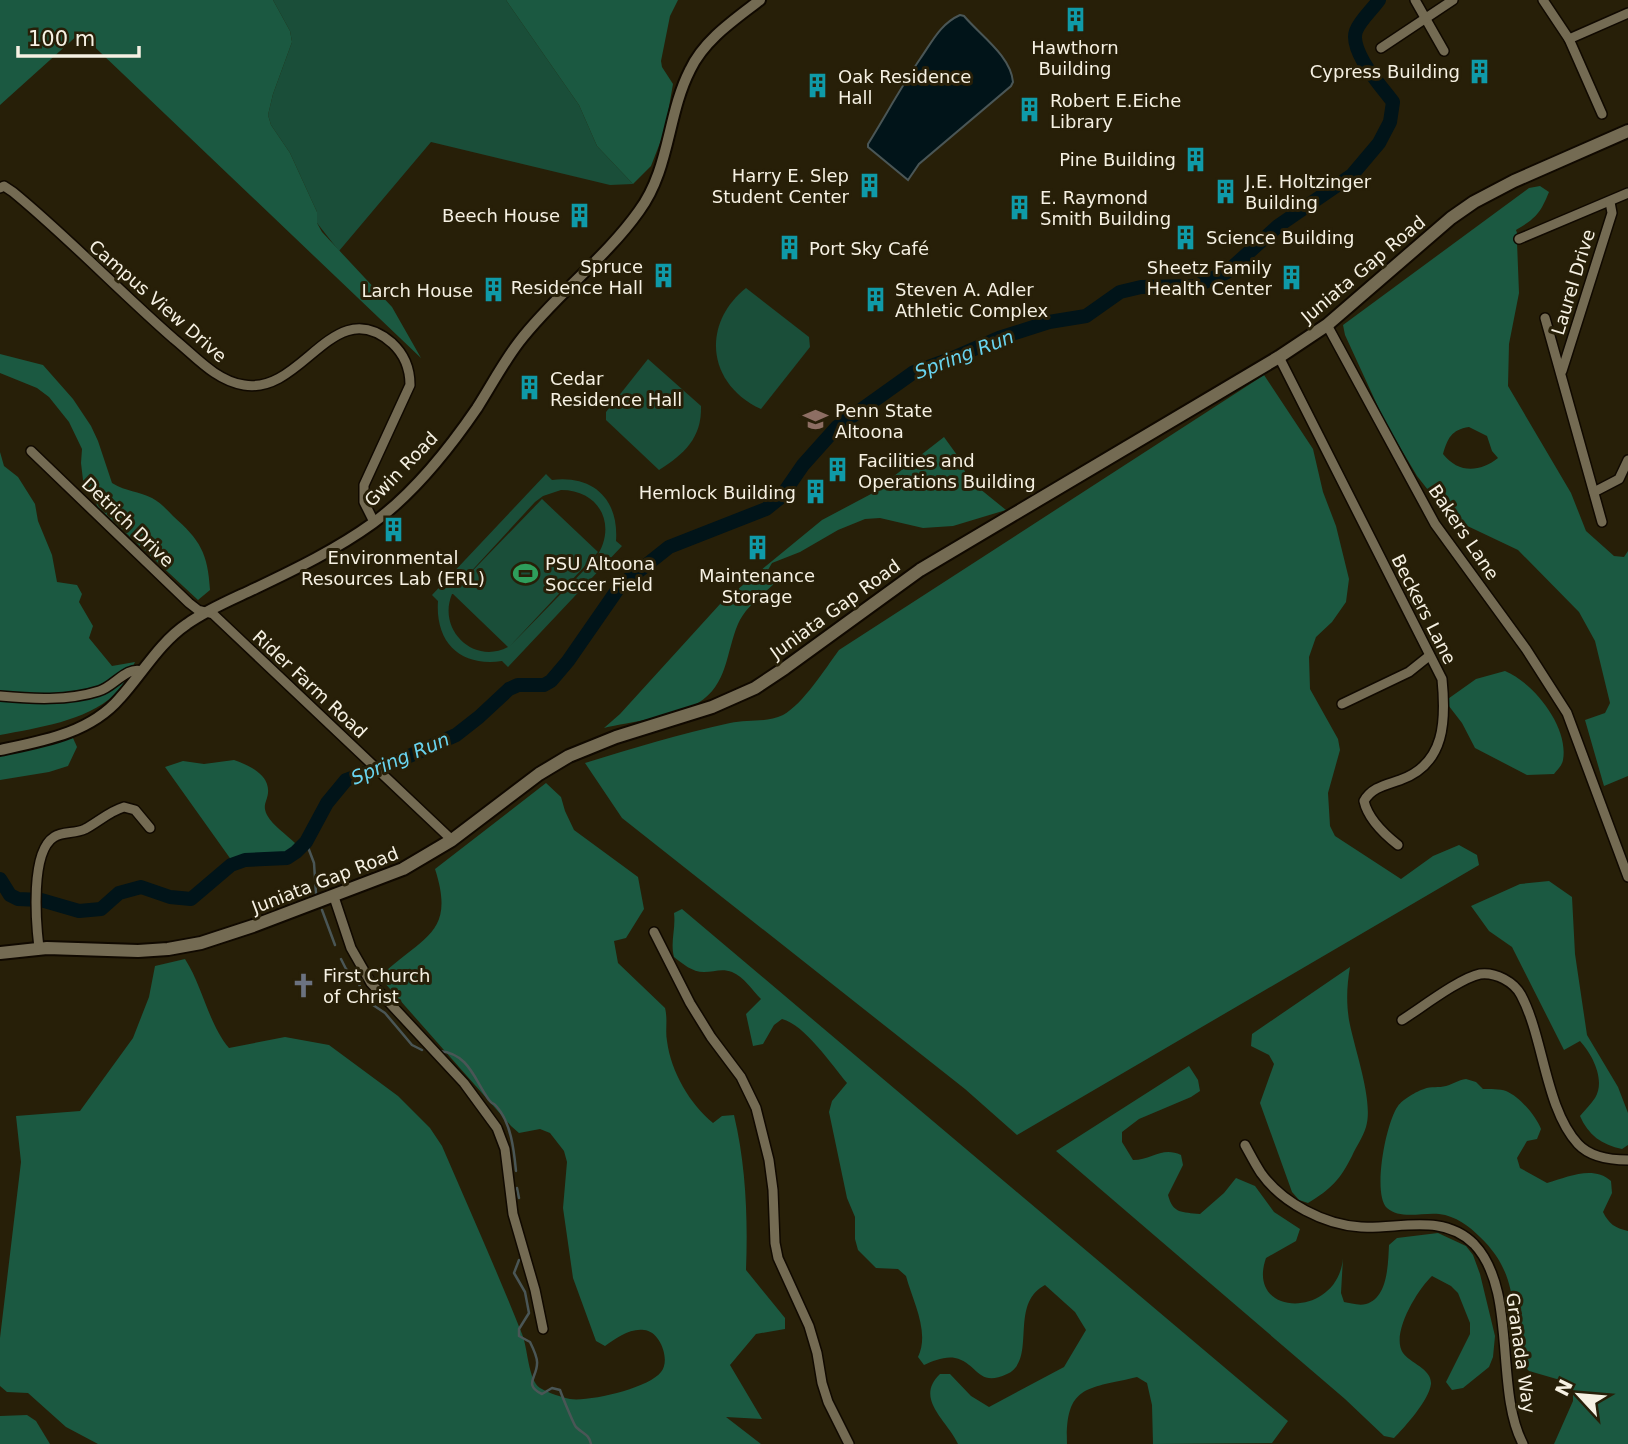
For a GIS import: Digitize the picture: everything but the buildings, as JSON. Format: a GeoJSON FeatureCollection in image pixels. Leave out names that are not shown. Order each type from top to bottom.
{"type":"FeatureCollection","features":[{"type":"Feature","properties":{"kind":"main road","name":"Juniata Gap Road"},"geometry":{"type":"LineString","coordinates":[[0,953],[39,948],[138,951],[183,947],[222,937],[403,869],[452,840],[539,774],[569,756],[616,737],[712,707],[761,684],[920,569],[1279,357],[1326,326],[1451,218],[1474,202],[1514,181],[1628,131]]}},
{"type":"Feature","properties":{"kind":"street","name":"Gwin Road"},"geometry":{"type":"LineString","coordinates":[[0,750],[49,739],[89,723],[109,710],[174,633],[206,612],[341,544],[374,522],[408,492],[451,442],[507,359],[536,322],[628,226],[641,208],[660,171],[680,95],[690,69],[711,40],[760,0]]}},
{"type":"Feature","properties":{"kind":"street"},"geometry":{"type":"LineString","coordinates":[[1415,0],[1444,51]]}},
{"type":"Feature","properties":{"kind":"street"},"geometry":{"type":"LineString","coordinates":[[1381,48],[1453,0]]}},
{"type":"Feature","properties":{"kind":"street"},"geometry":{"type":"LineString","coordinates":[[1543,0],[1569,39],[1602,114]]}},
{"type":"Feature","properties":{"kind":"street"},"geometry":{"type":"LineString","coordinates":[[1569,39],[1628,13]]}},
{"type":"Feature","properties":{"kind":"street","name":"Campus View Drive"},"geometry":{"type":"LineString","coordinates":[[0,188],[4,186],[23,200],[141,310],[216,374],[234,383],[257,386],[274,381],[335,336],[353,328],[372,329],[390,341],[404,357],[410,385],[364,485],[363,502],[374,522]]}},
{"type":"Feature","properties":{"kind":"street"},"geometry":{"type":"LineString","coordinates":[[1520,239],[1628,193]]}},
{"type":"Feature","properties":{"kind":"street","name":"Laurel Drive"},"geometry":{"type":"LineString","coordinates":[[1561,372],[1612,212],[1610,201]]}},
{"type":"Feature","properties":{"kind":"street"},"geometry":{"type":"LineString","coordinates":[[1545,318],[1602,522]]}},
{"type":"Feature","properties":{"kind":"street","name":"Bakers Lane"},"geometry":{"type":"LineString","coordinates":[[1326,326],[1435,524],[1527,649],[1567,713],[1628,877]]}},
{"type":"Feature","properties":{"kind":"street","name":"Beckers Lane"},"geometry":{"type":"LineString","coordinates":[[1279,357],[1442,679],[1444,727],[1430,760],[1405,778],[1369,792],[1364,801],[1366,811],[1398,845]]}},
{"type":"Feature","properties":{"kind":"street","name":"Detrich Drive"},"geometry":{"type":"LineString","coordinates":[[30,452],[189,603],[206,612]]}},
{"type":"Feature","properties":{"kind":"street"},"geometry":{"type":"LineString","coordinates":[[1594,492],[1619,479],[1628,460]]}},
{"type":"Feature","properties":{"kind":"street","name":"Rider Farm Road"},"geometry":{"type":"LineString","coordinates":[[206,612],[213,614],[452,840]]}},
{"type":"Feature","properties":{"kind":"street"},"geometry":{"type":"LineString","coordinates":[[1342,704],[1409,672],[1429,656]]}},
{"type":"Feature","properties":{"kind":"street"},"geometry":{"type":"LineString","coordinates":[[0,696],[58,698],[85,694],[108,687],[127,672],[136,669],[142,671]]}},
{"type":"Feature","properties":{"kind":"street"},"geometry":{"type":"LineString","coordinates":[[39,948],[40,856],[53,837],[77,833],[124,807],[135,810],[150,828]]}},
{"type":"Feature","properties":{"kind":"street"},"geometry":{"type":"LineString","coordinates":[[334,897],[351,948],[371,983],[464,1083],[497,1128],[505,1149],[513,1214],[535,1290],[542,1329]]}},
{"type":"Feature","properties":{"kind":"street"},"geometry":{"type":"LineString","coordinates":[[654,932],[690,1003],[741,1077],[756,1108],[769,1160],[778,1258],[808,1326],[828,1402],[849,1444]]}},
{"type":"Feature","properties":{"kind":"street"},"geometry":{"type":"LineString","coordinates":[[1402,1020],[1466,979],[1481,974],[1510,982],[1521,993],[1562,1120],[1579,1145],[1610,1160],[1628,1160]]}},
{"type":"Feature","properties":{"kind":"street","name":"Granada Way"},"geometry":{"type":"LineString","coordinates":[[1245,1145],[1262,1174],[1282,1195],[1332,1223],[1362,1227],[1440,1226],[1461,1234],[1474,1245],[1487,1261],[1497,1294],[1515,1422],[1523,1444]]}},
{"type":"Feature","properties":{"kind":"green space"},"geometry":{"type":"Polygon","coordinates":[[[0,0],[273,0],[290,31],[292,42],[273,94],[268,115],[271,125],[290,153],[317,212],[317,223],[322,232],[392,307],[421,358],[80,33],[0,105],[0,0]]]}},
{"type":"Feature","properties":{"kind":"green space"},"geometry":{"type":"Polygon","coordinates":[[[273,0],[506,0],[579,105],[597,146],[633,184],[610,185],[431,142],[339,251],[317,223],[317,212],[290,153],[271,125],[268,115],[292,42],[290,31],[273,0]]]}},
{"type":"Feature","properties":{"kind":"green space"},"geometry":{"type":"Polygon","coordinates":[[[506,0],[678,0],[670,16],[661,61],[673,84],[665,130],[651,166],[633,184],[597,146],[579,105],[506,0]]]}},
{"type":"Feature","properties":{"kind":"green space"},"geometry":{"type":"Polygon","coordinates":[[[1540,186],[1549,192],[1537,215],[1516,230],[1519,239],[1519,293],[1509,344],[1508,386],[1571,493],[1586,531],[1614,556],[1624,557],[1628,551],[1628,776],[1604,786],[1585,720],[1605,713],[1610,703],[1595,641],[1579,612],[1518,550],[1459,522],[1443,509],[1417,476],[1385,422],[1345,335],[1343,325],[1529,188],[1540,186]],[[1469,427],[1458,430],[1449,439],[1443,454],[1462,468],[1484,466],[1498,458],[1492,451],[1487,436],[1469,427]]]}},
{"type":"Feature","properties":{"kind":"green space"},"geometry":{"type":"Polygon","coordinates":[[[746,288],[809,337],[810,347],[761,409],[743,398],[730,385],[716,353],[722,319],[746,288]]]}},
{"type":"Feature","properties":{"kind":"green space"},"geometry":{"type":"Polygon","coordinates":[[[0,354],[43,365],[73,399],[91,426],[112,483],[155,500],[196,540],[205,557],[210,590],[198,600],[98,507],[83,480],[82,449],[69,422],[49,397],[37,388],[0,373],[0,354]]]}},
{"type":"Feature","properties":{"kind":"green space"},"geometry":{"type":"Polygon","coordinates":[[[648,359],[701,406],[701,417],[690,444],[659,470],[606,420],[606,412],[648,359]]]}},
{"type":"Feature","properties":{"kind":"green space"},"geometry":{"type":"Polygon","coordinates":[[[1264,375],[1313,449],[1349,579],[1346,602],[1332,622],[1316,637],[1309,657],[1310,689],[1338,739],[1340,750],[1328,793],[1330,826],[1335,836],[1401,879],[1433,856],[1459,845],[1477,855],[1479,865],[1017,1135],[965,1089],[622,818],[585,763],[711,727],[783,715],[806,695],[839,650],[1264,375]]]}},
{"type":"Feature","properties":{"kind":"green space"},"geometry":{"type":"Polygon","coordinates":[[[944,437],[957,455],[969,480],[1006,510],[953,526],[923,528],[880,518],[865,519],[772,563],[765,575],[778,580],[741,617],[721,677],[708,696],[678,712],[604,728],[620,714],[721,603],[822,520],[871,494],[944,437]]]}},
{"type":"Feature","properties":{"kind":"green space"},"geometry":{"type":"Polygon","coordinates":[[[0,452],[4,466],[18,477],[35,504],[38,521],[52,555],[57,582],[77,585],[82,594],[79,602],[93,626],[89,638],[112,666],[135,662],[118,691],[103,704],[60,722],[0,735],[0,452]]]}},
{"type":"Feature","properties":{"kind":"green space","name":"PSU Altoona Soccer Field"},"geometry":{"type":"Polygon","coordinates":[[[546,474],[552,480],[567,479],[591,486],[608,502],[616,526],[616,541],[622,546],[508,667],[502,661],[474,660],[454,649],[441,629],[438,601],[432,595],[546,474]],[[561,490],[535,502],[453,591],[542,499],[598,552],[510,646],[595,559],[602,547],[605,523],[602,512],[586,496],[561,490]],[[453,594],[450,620],[462,641],[471,648],[483,651],[508,647],[453,594]]]}},
{"type":"Feature","properties":{"kind":"green space"},"geometry":{"type":"Polygon","coordinates":[[[1505,671],[1527,685],[1538,696],[1555,721],[1563,747],[1561,766],[1554,774],[1527,775],[1475,748],[1462,723],[1445,701],[1476,679],[1505,671]]]}},
{"type":"Feature","properties":{"kind":"green space"},"geometry":{"type":"Polygon","coordinates":[[[73,738],[77,747],[68,766],[0,780],[0,753],[73,738]]]}},
{"type":"Feature","properties":{"kind":"green space"},"geometry":{"type":"Polygon","coordinates":[[[234,760],[257,771],[266,781],[267,815],[295,843],[291,853],[255,863],[232,861],[165,767],[183,761],[204,764],[234,760]]]}},
{"type":"Feature","properties":{"kind":"green space"},"geometry":{"type":"Polygon","coordinates":[[[546,783],[561,797],[574,830],[638,877],[644,909],[626,938],[614,941],[618,963],[665,1008],[669,1053],[677,1076],[697,1107],[713,1123],[722,1116],[734,1115],[745,1192],[746,1270],[785,1318],[785,1329],[756,1334],[730,1365],[762,1419],[726,1417],[761,1444],[98,1444],[66,1427],[28,1393],[7,1392],[0,1386],[0,1338],[21,1162],[16,1116],[80,1111],[133,1038],[149,997],[155,966],[185,959],[216,1027],[229,1048],[285,1037],[329,1045],[398,1096],[430,1128],[442,1146],[503,1287],[524,1340],[533,1378],[540,1388],[570,1399],[591,1398],[632,1388],[661,1372],[665,1361],[664,1354],[659,1341],[650,1332],[628,1332],[605,1346],[596,1341],[573,1278],[563,1208],[567,1162],[564,1151],[550,1133],[540,1129],[519,1133],[511,1126],[383,981],[383,974],[423,941],[438,921],[441,907],[435,869],[546,783]]]}},
{"type":"Feature","properties":{"kind":"green space"},"geometry":{"type":"Polygon","coordinates":[[[1549,881],[1572,897],[1575,954],[1587,1035],[1618,1087],[1628,1113],[1628,1145],[1622,1149],[1596,1138],[1580,1116],[1598,1091],[1598,1075],[1589,1053],[1580,1041],[1564,1050],[1512,947],[1489,931],[1471,906],[1520,884],[1549,881]]]}},
{"type":"Feature","properties":{"kind":"green space"},"geometry":{"type":"Polygon","coordinates":[[[682,909],[1288,1421],[1272,1443],[1153,1444],[1152,1405],[1147,1383],[1137,1377],[1083,1392],[1070,1410],[1067,1444],[958,1444],[931,1401],[933,1383],[940,1374],[950,1374],[971,1396],[989,1407],[1064,1367],[1086,1330],[1075,1312],[1045,1285],[1034,1294],[1028,1305],[1021,1357],[1016,1367],[1007,1374],[989,1378],[955,1358],[939,1359],[924,1365],[918,1357],[921,1327],[906,1276],[898,1269],[876,1268],[858,1250],[855,1217],[847,1198],[829,1112],[832,1101],[847,1083],[800,1029],[782,1019],[774,1025],[763,1044],[753,1046],[746,1014],[761,999],[744,980],[732,972],[696,971],[674,957],[674,913],[682,909]]]}},
{"type":"Feature","properties":{"kind":"green space"},"geometry":{"type":"Polygon","coordinates":[[[1350,967],[1348,1013],[1365,1089],[1368,1116],[1361,1138],[1339,1178],[1308,1203],[1299,1200],[1292,1192],[1260,1103],[1274,1064],[1269,1055],[1251,1046],[1252,1034],[1350,967]]]}},
{"type":"Feature","properties":{"kind":"green space"},"geometry":{"type":"Polygon","coordinates":[[[1189,1066],[1198,1080],[1200,1091],[1139,1119],[1122,1132],[1122,1142],[1133,1160],[1168,1152],[1181,1155],[1183,1165],[1168,1195],[1173,1206],[1183,1212],[1200,1214],[1224,1193],[1236,1178],[1255,1186],[1274,1212],[1300,1229],[1296,1241],[1266,1258],[1263,1278],[1268,1292],[1280,1300],[1295,1303],[1311,1301],[1326,1292],[1337,1278],[1343,1258],[1341,1293],[1344,1302],[1363,1305],[1373,1301],[1383,1288],[1389,1245],[1397,1238],[1438,1233],[1466,1246],[1473,1255],[1480,1274],[1495,1336],[1489,1367],[1463,1388],[1452,1390],[1446,1382],[1470,1334],[1470,1323],[1458,1293],[1432,1276],[1407,1312],[1400,1335],[1403,1353],[1428,1374],[1431,1384],[1426,1398],[1404,1427],[1394,1438],[1384,1436],[1345,1399],[1056,1151],[1189,1066]]]}},
{"type":"Feature","properties":{"kind":"green space"},"geometry":{"type":"Polygon","coordinates":[[[1466,1079],[1476,1082],[1483,1089],[1506,1091],[1522,1102],[1535,1118],[1541,1129],[1537,1139],[1527,1141],[1517,1158],[1520,1168],[1547,1183],[1588,1173],[1604,1176],[1611,1181],[1612,1193],[1603,1212],[1613,1225],[1628,1231],[1628,1444],[1554,1444],[1573,1401],[1573,1389],[1567,1382],[1529,1371],[1515,1356],[1511,1292],[1501,1264],[1492,1250],[1457,1219],[1439,1214],[1398,1214],[1387,1208],[1383,1200],[1382,1158],[1393,1114],[1398,1106],[1421,1090],[1466,1079]]]}},
{"type":"Feature","properties":{"kind":"green space"},"geometry":{"type":"Polygon","coordinates":[[[27,1415],[36,1421],[50,1444],[0,1444],[0,1416],[27,1415]]]}},
{"type":"Feature","properties":{"kind":"shaded area"},"geometry":{"type":"Polygon","coordinates":[[[960,15],[994,46],[1007,63],[1013,82],[919,164],[908,180],[868,147],[868,144],[933,40],[947,23],[960,15]]]}},
{"type":"Feature","properties":{"kind":"waterway","name":"Spring Run"},"geometry":{"type":"LineString","coordinates":[[0,879],[10,895],[18,899],[41,900],[79,911],[101,909],[119,893],[141,887],[170,897],[191,899],[231,865],[245,860],[287,858],[306,842],[327,803],[346,780],[396,762],[456,735],[509,689],[518,685],[544,685],[551,681],[620,586],[669,547],[766,509],[781,497],[803,465],[837,427],[914,372],[999,338],[1049,322],[1086,316],[1120,292],[1141,287],[1196,286],[1227,272],[1278,226],[1352,175],[1379,143],[1390,122],[1393,102],[1367,68],[1355,39],[1358,27],[1379,0]]}},
{"type":"Feature","properties":{"kind":"waterway"},"geometry":{"type":"LineString","coordinates":[[306,842],[314,863],[316,894]]}},
{"type":"Feature","properties":{"kind":"waterway"},"geometry":{"type":"LineString","coordinates":[[322,910],[335,945]]}},
{"type":"Feature","properties":{"kind":"waterway"},"geometry":{"type":"LineString","coordinates":[[341,959],[357,980],[367,1001],[385,1013],[412,1045],[422,1050]]}},
{"type":"Feature","properties":{"kind":"waterway"},"geometry":{"type":"LineString","coordinates":[[440,1051],[450,1053],[464,1062],[489,1100],[502,1113],[511,1137],[516,1171]]}},
{"type":"Feature","properties":{"kind":"waterway"},"geometry":{"type":"LineString","coordinates":[[517,1188],[519,1198]]}},
{"type":"Feature","properties":{"kind":"waterway"},"geometry":{"type":"LineString","coordinates":[[519,1260],[514,1273],[525,1292],[529,1313],[519,1329],[519,1336],[530,1342],[536,1356],[533,1387],[542,1394],[552,1388],[560,1390],[575,1425],[591,1444]]}},
{"type":"Feature","properties":{"kind":"place","name":"Hawthorn Building"},"geometry":{"type":"Point","coordinates":[1075,20]}},
{"type":"Feature","properties":{"kind":"place","name":"Cypress Building"},"geometry":{"type":"Point","coordinates":[1480,71]}},
{"type":"Feature","properties":{"kind":"place","name":"Oak Residence Hall"},"geometry":{"type":"Point","coordinates":[818,86]}},
{"type":"Feature","properties":{"kind":"place","name":"Robert E.Eiche Library"},"geometry":{"type":"Point","coordinates":[1030,110]}},
{"type":"Feature","properties":{"kind":"place","name":"Pine Building"},"geometry":{"type":"Point","coordinates":[1196,159]}},
{"type":"Feature","properties":{"kind":"place","name":"Harry E. Slep Student Center"},"geometry":{"type":"Point","coordinates":[869,185]}},
{"type":"Feature","properties":{"kind":"place","name":"J.E. Holtzinger Building"},"geometry":{"type":"Point","coordinates":[1225,191]}},
{"type":"Feature","properties":{"kind":"place","name":"E. Raymond Smith Building"},"geometry":{"type":"Point","coordinates":[1020,207]}},
{"type":"Feature","properties":{"kind":"place","name":"Beech House"},"geometry":{"type":"Point","coordinates":[580,215]}},
{"type":"Feature","properties":{"kind":"place","name":"Science Building"},"geometry":{"type":"Point","coordinates":[1186,237]}},
{"type":"Feature","properties":{"kind":"place","name":"Port Sky Café"},"geometry":{"type":"Point","coordinates":[789,248]}},
{"type":"Feature","properties":{"kind":"place","name":"Spruce Residence Hall"},"geometry":{"type":"Point","coordinates":[663,276]}},
{"type":"Feature","properties":{"kind":"place","name":"Sheetz Family Health Center"},"geometry":{"type":"Point","coordinates":[1292,277]}},
{"type":"Feature","properties":{"kind":"place","name":"Larch House"},"geometry":{"type":"Point","coordinates":[493,290]}},
{"type":"Feature","properties":{"kind":"place","name":"Steven A. Adler Athletic Complex"},"geometry":{"type":"Point","coordinates":[875,299]}},
{"type":"Feature","properties":{"kind":"place","name":"Cedar Residence Hall"},"geometry":{"type":"Point","coordinates":[530,388]}},
{"type":"Feature","properties":{"kind":"place","name":"Penn State Altoona"},"geometry":{"type":"Point","coordinates":[815,420]}},
{"type":"Feature","properties":{"kind":"place","name":"Facilities and Operations Building"},"geometry":{"type":"Point","coordinates":[838,470]}},
{"type":"Feature","properties":{"kind":"place","name":"Hemlock Building"},"geometry":{"type":"Point","coordinates":[816,492]}},
{"type":"Feature","properties":{"kind":"place","name":"Environmental Resources Lab (ERL)"},"geometry":{"type":"Point","coordinates":[393,530]}},
{"type":"Feature","properties":{"kind":"place","name":"Maintenance Storage"},"geometry":{"type":"Point","coordinates":[757,548]}},
{"type":"Feature","properties":{"kind":"place","name":"PSU Altoona Soccer Field"},"geometry":{"type":"Point","coordinates":[525,573]}},
{"type":"Feature","properties":{"kind":"place","name":"First Church of Christ"},"geometry":{"type":"Point","coordinates":[303,985]}}]}
